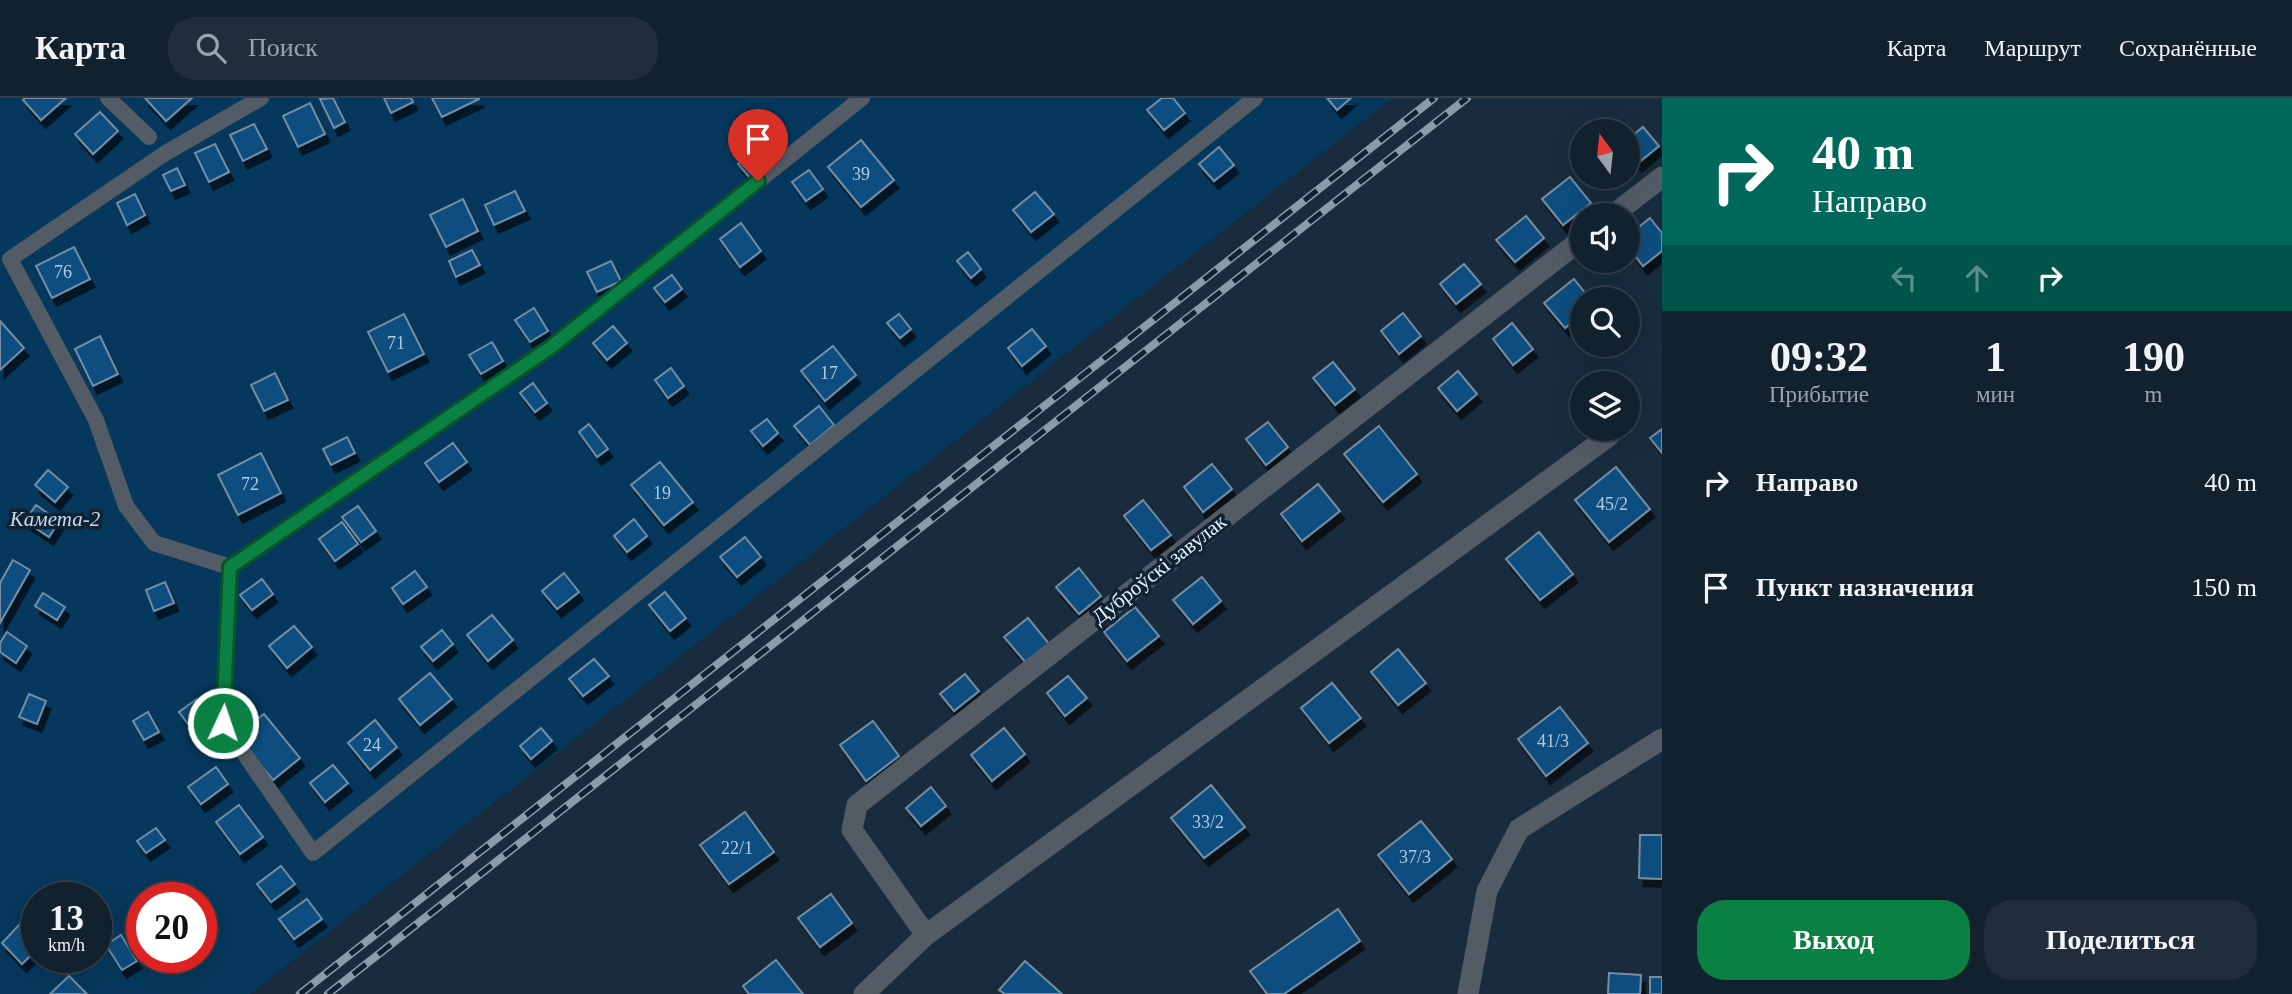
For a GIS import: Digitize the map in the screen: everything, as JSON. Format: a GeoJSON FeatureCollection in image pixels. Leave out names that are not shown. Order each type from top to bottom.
{"type":"FeatureCollection","features":[{"type":"Feature","properties":{"kind":"street"},"geometry":{"type":"LineString","coordinates":[[1628,203],[1662,177]]}},
{"type":"Feature","properties":{"kind":"street","name":"Дуброўскі завулак"},"geometry":{"type":"LineString","coordinates":[[926,934],[852,831],[857,805],[1570,248]]}},
{"type":"Feature","properties":{"kind":"street"},"geometry":{"type":"LineString","coordinates":[[864,994],[926,934],[1602,441]]}},
{"type":"Feature","properties":{"kind":"street"},"geometry":{"type":"LineString","coordinates":[[1468,994],[1487,891],[1519,829],[1662,739]]}},
{"type":"Feature","properties":{"kind":"lane"},"geometry":{"type":"LineString","coordinates":[[108,98],[149,137]]}},
{"type":"Feature","properties":{"kind":"lane"},"geometry":{"type":"LineString","coordinates":[[230,567],[154,543],[126,506],[96,420],[10,259],[164,154],[261,98]]}},
{"type":"Feature","properties":{"kind":"lane"},"geometry":{"type":"LineString","coordinates":[[230,567],[551,347],[862,98]]}},
{"type":"Feature","properties":{"kind":"lane"},"geometry":{"type":"LineString","coordinates":[[230,567],[223,723],[313,853],[1255,98]]}},
{"type":"Feature","properties":{"kind":"green space","name":"Камета-2"},"geometry":{"type":"Polygon","coordinates":[[[0,98],[1392,98],[250,994],[0,994],[0,98]]]}},
{"type":"Feature","properties":{"kind":"building"},"geometry":{"type":"Polygon","coordinates":[[[66,98],[41,120],[23,100],[66,98]]]}},
{"type":"Feature","properties":{"kind":"building"},"geometry":{"type":"Polygon","coordinates":[[[145,98],[192,98],[166,121],[145,98]]]}},
{"type":"Feature","properties":{"kind":"building"},"geometry":{"type":"Polygon","coordinates":[[[333,98],[345,122],[334,128],[320,99],[333,98]]]}},
{"type":"Feature","properties":{"kind":"building"},"geometry":{"type":"Polygon","coordinates":[[[384,98],[411,98],[413,102],[391,113],[384,98]]]}},
{"type":"Feature","properties":{"kind":"building"},"geometry":{"type":"Polygon","coordinates":[[[432,98],[479,98],[479,99],[442,117],[432,98]]]}},
{"type":"Feature","properties":{"kind":"building"},"geometry":{"type":"Polygon","coordinates":[[[1162,98],[1173,98],[1185,113],[1164,130],[1147,110],[1162,98]]]}},
{"type":"Feature","properties":{"kind":"building"},"geometry":{"type":"Polygon","coordinates":[[[1327,98],[1351,98],[1337,110],[1327,98]]]}},
{"type":"Feature","properties":{"kind":"building"},"geometry":{"type":"Polygon","coordinates":[[[310,103],[325,134],[298,147],[283,116],[310,103]]]}},
{"type":"Feature","properties":{"kind":"building"},"geometry":{"type":"Polygon","coordinates":[[[100,112],[118,131],[93,154],[75,134],[100,112]]]}},
{"type":"Feature","properties":{"kind":"building"},"geometry":{"type":"Polygon","coordinates":[[[254,124],[267,149],[243,161],[230,135],[254,124]]]}},
{"type":"Feature","properties":{"kind":"building"},"geometry":{"type":"Polygon","coordinates":[[[1643,127],[1659,146],[1640,162],[1640,129],[1643,127]]]}},
{"type":"Feature","properties":{"kind":"building"},"geometry":{"type":"Polygon","coordinates":[[[861,140],[894,180],[861,207],[828,167],[861,140]]]}},
{"type":"Feature","properties":{"kind":"building"},"geometry":{"type":"Polygon","coordinates":[[[215,144],[229,172],[209,182],[195,153],[215,144]]]}},
{"type":"Feature","properties":{"kind":"building"},"geometry":{"type":"Polygon","coordinates":[[[1219,147],[1234,165],[1214,181],[1199,164],[1219,147]]]}},
{"type":"Feature","properties":{"kind":"building"},"geometry":{"type":"Polygon","coordinates":[[[754,151],[765,165],[750,178],[738,164],[754,151]]]}},
{"type":"Feature","properties":{"kind":"building"},"geometry":{"type":"Polygon","coordinates":[[[177,168],[185,185],[171,191],[163,175],[177,168]]]}},
{"type":"Feature","properties":{"kind":"building"},"geometry":{"type":"Polygon","coordinates":[[[809,170],[823,189],[806,201],[792,182],[809,170]]]}},
{"type":"Feature","properties":{"kind":"building"},"geometry":{"type":"Polygon","coordinates":[[[1570,177],[1570,189],[1580,189],[1591,203],[1570,203],[1570,220],[1563,225],[1542,199],[1570,177]]]}},
{"type":"Feature","properties":{"kind":"building"},"geometry":{"type":"Polygon","coordinates":[[[515,191],[525,211],[494,225],[485,205],[515,191]]]}},
{"type":"Feature","properties":{"kind":"building"},"geometry":{"type":"Polygon","coordinates":[[[1035,192],[1054,214],[1031,232],[1013,210],[1035,192]]]}},
{"type":"Feature","properties":{"kind":"building"},"geometry":{"type":"Polygon","coordinates":[[[135,194],[145,215],[127,225],[117,203],[135,194]]]}},
{"type":"Feature","properties":{"kind":"building"},"geometry":{"type":"Polygon","coordinates":[[[463,199],[478,231],[446,247],[430,215],[463,199]]]}},
{"type":"Feature","properties":{"kind":"building"},"geometry":{"type":"Polygon","coordinates":[[[1526,216],[1544,238],[1515,262],[1496,240],[1526,216]]]}},
{"type":"Feature","properties":{"kind":"building"},"geometry":{"type":"Polygon","coordinates":[[[1650,218],[1662,233],[1662,251],[1643,266],[1640,262],[1640,226],[1650,218]]]}},
{"type":"Feature","properties":{"kind":"building"},"geometry":{"type":"Polygon","coordinates":[[[741,223],[761,251],[740,267],[720,239],[741,223]]]}},
{"type":"Feature","properties":{"kind":"building"},"geometry":{"type":"Polygon","coordinates":[[[74,247],[90,279],[52,298],[36,266],[74,247]]]}},
{"type":"Feature","properties":{"kind":"building"},"geometry":{"type":"Polygon","coordinates":[[[472,250],[480,265],[456,277],[449,261],[472,250]]]}},
{"type":"Feature","properties":{"kind":"building"},"geometry":{"type":"Polygon","coordinates":[[[968,252],[981,269],[971,278],[957,261],[968,252]]]}},
{"type":"Feature","properties":{"kind":"building"},"geometry":{"type":"Polygon","coordinates":[[[611,261],[621,281],[597,292],[587,272],[611,261]]]}},
{"type":"Feature","properties":{"kind":"building"},"geometry":{"type":"Polygon","coordinates":[[[1464,264],[1481,284],[1456,304],[1440,284],[1464,264]]]}},
{"type":"Feature","properties":{"kind":"building"},"geometry":{"type":"Polygon","coordinates":[[[672,275],[682,289],[665,302],[654,288],[672,275]]]}},
{"type":"Feature","properties":{"kind":"building"},"geometry":{"type":"Polygon","coordinates":[[[1574,279],[1580,287],[1570,287],[1570,324],[1565,328],[1544,303],[1574,279]]]}},
{"type":"Feature","properties":{"kind":"building"},"geometry":{"type":"Polygon","coordinates":[[[534,308],[548,331],[530,342],[515,320],[534,308]]]}},
{"type":"Feature","properties":{"kind":"building"},"geometry":{"type":"Polygon","coordinates":[[[1403,313],[1421,336],[1399,354],[1381,331],[1403,313]]]}},
{"type":"Feature","properties":{"kind":"building"},"geometry":{"type":"Polygon","coordinates":[[[404,314],[424,354],[388,372],[368,332],[404,314]]]}},
{"type":"Feature","properties":{"kind":"building"},"geometry":{"type":"Polygon","coordinates":[[[899,314],[911,329],[900,338],[887,323],[899,314]]]}},
{"type":"Feature","properties":{"kind":"building"},"geometry":{"type":"Polygon","coordinates":[[[0,321],[24,348],[0,370],[0,321]]]}},
{"type":"Feature","properties":{"kind":"building"},"geometry":{"type":"Polygon","coordinates":[[[1512,323],[1533,349],[1513,365],[1493,339],[1512,323]]]}},
{"type":"Feature","properties":{"kind":"building"},"geometry":{"type":"Polygon","coordinates":[[[613,326],[627,343],[607,360],[593,343],[613,326]]]}},
{"type":"Feature","properties":{"kind":"building"},"geometry":{"type":"Polygon","coordinates":[[[1032,329],[1046,346],[1022,366],[1008,348],[1032,329]]]}},
{"type":"Feature","properties":{"kind":"building"},"geometry":{"type":"Polygon","coordinates":[[[100,336],[118,374],[93,386],[75,349],[100,336]]]}},
{"type":"Feature","properties":{"kind":"building"},"geometry":{"type":"Polygon","coordinates":[[[492,342],[503,361],[481,374],[469,355],[492,342]]]}},
{"type":"Feature","properties":{"kind":"building"},"geometry":{"type":"Polygon","coordinates":[[[833,346],[856,375],[825,401],[801,371],[833,346]]]}},
{"type":"Feature","properties":{"kind":"building"},"geometry":{"type":"Polygon","coordinates":[[[1333,362],[1355,389],[1335,405],[1313,378],[1333,362]]]}},
{"type":"Feature","properties":{"kind":"building"},"geometry":{"type":"Polygon","coordinates":[[[671,368],[684,386],[668,398],[655,380],[671,368]]]}},
{"type":"Feature","properties":{"kind":"building"},"geometry":{"type":"Polygon","coordinates":[[[1458,371],[1477,394],[1457,411],[1438,388],[1458,371]]]}},
{"type":"Feature","properties":{"kind":"building"},"geometry":{"type":"Polygon","coordinates":[[[275,373],[288,400],[264,411],[251,385],[275,373]]]}},
{"type":"Feature","properties":{"kind":"building"},"geometry":{"type":"Polygon","coordinates":[[[533,383],[547,403],[535,412],[520,393],[533,383]]]}},
{"type":"Feature","properties":{"kind":"building"},"geometry":{"type":"Polygon","coordinates":[[[819,406],[834,425],[810,445],[794,426],[819,406]]]}},
{"type":"Feature","properties":{"kind":"building"},"geometry":{"type":"Polygon","coordinates":[[[767,419],[778,433],[763,446],[751,431],[767,419]]]}},
{"type":"Feature","properties":{"kind":"building"},"geometry":{"type":"Polygon","coordinates":[[[1268,422],[1288,447],[1266,465],[1246,439],[1268,422]]]}},
{"type":"Feature","properties":{"kind":"building"},"geometry":{"type":"Polygon","coordinates":[[[589,424],[608,449],[597,457],[579,432],[589,424]]]}},
{"type":"Feature","properties":{"kind":"building"},"geometry":{"type":"Polygon","coordinates":[[[1379,426],[1417,474],[1383,502],[1344,454],[1379,426]]]}},
{"type":"Feature","properties":{"kind":"building"},"geometry":{"type":"Polygon","coordinates":[[[1662,429],[1662,453],[1650,438],[1662,429]]]}},
{"type":"Feature","properties":{"kind":"building"},"geometry":{"type":"Polygon","coordinates":[[[347,437],[355,453],[331,465],[323,449],[347,437]]]}},
{"type":"Feature","properties":{"kind":"building"},"geometry":{"type":"Polygon","coordinates":[[[453,443],[467,462],[439,482],[425,463],[453,443]]]}},
{"type":"Feature","properties":{"kind":"building"},"geometry":{"type":"Polygon","coordinates":[[[261,453],[281,493],[238,515],[218,475],[261,453]]]}},
{"type":"Feature","properties":{"kind":"building"},"geometry":{"type":"Polygon","coordinates":[[[660,462],[693,502],[664,525],[631,485],[660,462]]]}},
{"type":"Feature","properties":{"kind":"building"},"geometry":{"type":"Polygon","coordinates":[[[1212,464],[1232,489],[1203,512],[1184,487],[1212,464]]]}},
{"type":"Feature","properties":{"kind":"building"},"geometry":{"type":"Polygon","coordinates":[[[1616,467],[1650,509],[1609,542],[1575,500],[1616,467]]]}},
{"type":"Feature","properties":{"kind":"building"},"geometry":{"type":"Polygon","coordinates":[[[48,470],[68,487],[55,502],[35,485],[48,470]]]}},
{"type":"Feature","properties":{"kind":"building"},"geometry":{"type":"Polygon","coordinates":[[[1318,484],[1340,511],[1302,541],[1281,514],[1318,484]]]}},
{"type":"Feature","properties":{"kind":"building"},"geometry":{"type":"Polygon","coordinates":[[[1143,500],[1171,535],[1151,550],[1124,516],[1143,500]]]}},
{"type":"Feature","properties":{"kind":"building"},"geometry":{"type":"Polygon","coordinates":[[[36,505],[59,521],[49,537],[25,521],[36,505]]]}},
{"type":"Feature","properties":{"kind":"building"},"geometry":{"type":"Polygon","coordinates":[[[358,506],[376,531],[361,542],[342,517],[358,506]]]}},
{"type":"Feature","properties":{"kind":"building"},"geometry":{"type":"Polygon","coordinates":[[[634,519],[647,536],[627,552],[614,536],[634,519]]]}},
{"type":"Feature","properties":{"kind":"building"},"geometry":{"type":"Polygon","coordinates":[[[342,522],[358,544],[335,561],[319,539],[342,522]]]}},
{"type":"Feature","properties":{"kind":"building"},"geometry":{"type":"Polygon","coordinates":[[[1539,532],[1573,574],[1540,600],[1506,559],[1539,532]]]}},
{"type":"Feature","properties":{"kind":"building"},"geometry":{"type":"Polygon","coordinates":[[[745,537],[761,557],[737,577],[720,557],[745,537]]]}},
{"type":"Feature","properties":{"kind":"building"},"geometry":{"type":"Polygon","coordinates":[[[13,560],[30,570],[0,623],[0,583],[13,560]]]}},
{"type":"Feature","properties":{"kind":"building"},"geometry":{"type":"Polygon","coordinates":[[[1079,568],[1101,596],[1079,614],[1056,587],[1079,568]]]}},
{"type":"Feature","properties":{"kind":"building"},"geometry":{"type":"Polygon","coordinates":[[[415,571],[427,587],[403,604],[392,588],[415,571]]]}},
{"type":"Feature","properties":{"kind":"building"},"geometry":{"type":"Polygon","coordinates":[[[564,573],[579,592],[557,609],[542,591],[564,573]]]}},
{"type":"Feature","properties":{"kind":"building"},"geometry":{"type":"Polygon","coordinates":[[[1202,577],[1221,601],[1193,624],[1173,600],[1202,577]]]}},
{"type":"Feature","properties":{"kind":"building"},"geometry":{"type":"Polygon","coordinates":[[[262,579],[273,594],[252,610],[240,595],[262,579]]]}},
{"type":"Feature","properties":{"kind":"building"},"geometry":{"type":"Polygon","coordinates":[[[165,582],[174,603],[154,611],[146,590],[165,582]]]}},
{"type":"Feature","properties":{"kind":"building"},"geometry":{"type":"Polygon","coordinates":[[[665,592],[686,618],[670,631],[649,605],[665,592]]]}},
{"type":"Feature","properties":{"kind":"building"},"geometry":{"type":"Polygon","coordinates":[[[43,593],[65,607],[57,620],[35,606],[43,593]]]}},
{"type":"Feature","properties":{"kind":"building"},"geometry":{"type":"Polygon","coordinates":[[[1135,607],[1159,636],[1127,661],[1104,632],[1135,607]]]}},
{"type":"Feature","properties":{"kind":"building"},"geometry":{"type":"Polygon","coordinates":[[[492,615],[513,640],[488,661],[467,635],[492,615]]]}},
{"type":"Feature","properties":{"kind":"building"},"geometry":{"type":"Polygon","coordinates":[[[1028,618],[1050,645],[1027,664],[1004,637],[1028,618]]]}},
{"type":"Feature","properties":{"kind":"building"},"geometry":{"type":"Polygon","coordinates":[[[294,626],[312,647],[287,668],[269,646],[294,626]]]}},
{"type":"Feature","properties":{"kind":"building"},"geometry":{"type":"Polygon","coordinates":[[[442,630],[453,644],[433,661],[421,647],[442,630]]]}},
{"type":"Feature","properties":{"kind":"building"},"geometry":{"type":"Polygon","coordinates":[[[7,632],[27,646],[16,663],[0,652],[0,643],[7,632]]]}},
{"type":"Feature","properties":{"kind":"building"},"geometry":{"type":"Polygon","coordinates":[[[1398,649],[1426,683],[1398,705],[1371,672],[1398,649]]]}},
{"type":"Feature","properties":{"kind":"building"},"geometry":{"type":"Polygon","coordinates":[[[594,659],[609,676],[583,696],[569,679],[594,659]]]}},
{"type":"Feature","properties":{"kind":"building"},"geometry":{"type":"Polygon","coordinates":[[[430,673],[452,699],[420,725],[399,699],[430,673]]]}},
{"type":"Feature","properties":{"kind":"building"},"geometry":{"type":"Polygon","coordinates":[[[965,674],[979,691],[954,711],[940,694],[965,674]]]}},
{"type":"Feature","properties":{"kind":"building"},"geometry":{"type":"Polygon","coordinates":[[[1068,676],[1087,698],[1065,716],[1047,693],[1068,676]]]}},
{"type":"Feature","properties":{"kind":"building"},"geometry":{"type":"Polygon","coordinates":[[[1332,683],[1361,718],[1329,743],[1301,708],[1332,683]]]}},
{"type":"Feature","properties":{"kind":"building"},"geometry":{"type":"Polygon","coordinates":[[[29,694],[46,701],[37,724],[19,717],[29,694]]]}},
{"type":"Feature","properties":{"kind":"building"},"geometry":{"type":"Polygon","coordinates":[[[197,699],[211,719],[194,732],[179,712],[197,699]]]}},
{"type":"Feature","properties":{"kind":"building"},"geometry":{"type":"Polygon","coordinates":[[[1560,707],[1588,743],[1546,776],[1518,739],[1560,707]]]}},
{"type":"Feature","properties":{"kind":"building"},"geometry":{"type":"Polygon","coordinates":[[[148,712],[159,732],[144,740],[133,721],[148,712]]]}},
{"type":"Feature","properties":{"kind":"building"},"geometry":{"type":"Polygon","coordinates":[[[264,714],[300,758],[273,780],[236,736],[264,714]]]}},
{"type":"Feature","properties":{"kind":"building"},"geometry":{"type":"Polygon","coordinates":[[[375,720],[397,747],[370,770],[348,743],[375,720]]]}},
{"type":"Feature","properties":{"kind":"building"},"geometry":{"type":"Polygon","coordinates":[[[873,721],[899,756],[866,781],[840,745],[873,721]]]}},
{"type":"Feature","properties":{"kind":"building"},"geometry":{"type":"Polygon","coordinates":[[[541,728],[552,741],[531,759],[520,746],[541,728]]]}},
{"type":"Feature","properties":{"kind":"building"},"geometry":{"type":"Polygon","coordinates":[[[1004,728],[1025,754],[992,781],[971,755],[1004,728]]]}},
{"type":"Feature","properties":{"kind":"building"},"geometry":{"type":"Polygon","coordinates":[[[333,765],[348,783],[325,802],[310,783],[333,765]]]}},
{"type":"Feature","properties":{"kind":"building"},"geometry":{"type":"Polygon","coordinates":[[[216,767],[228,784],[201,804],[188,787],[216,767]]]}},
{"type":"Feature","properties":{"kind":"building"},"geometry":{"type":"Polygon","coordinates":[[[1211,785],[1245,827],[1204,858],[1171,818],[1211,785]]]}},
{"type":"Feature","properties":{"kind":"building"},"geometry":{"type":"Polygon","coordinates":[[[931,787],[946,806],[921,826],[906,808],[931,787]]]}},
{"type":"Feature","properties":{"kind":"building"},"geometry":{"type":"Polygon","coordinates":[[[239,805],[263,837],[240,854],[216,822],[239,805]]]}},
{"type":"Feature","properties":{"kind":"building"},"geometry":{"type":"Polygon","coordinates":[[[745,812],[774,852],[729,884],[700,845],[745,812]]]}},
{"type":"Feature","properties":{"kind":"building"},"geometry":{"type":"Polygon","coordinates":[[[1421,821],[1452,859],[1409,894],[1378,855],[1421,821]]]}},
{"type":"Feature","properties":{"kind":"building"},"geometry":{"type":"Polygon","coordinates":[[[156,828],[165,840],[146,853],[137,841],[156,828]]]}},
{"type":"Feature","properties":{"kind":"building"},"geometry":{"type":"Polygon","coordinates":[[[1640,835],[1662,835],[1662,879],[1639,878],[1640,835]]]}},
{"type":"Feature","properties":{"kind":"building"},"geometry":{"type":"Polygon","coordinates":[[[281,866],[295,884],[271,902],[257,884],[281,866]]]}},
{"type":"Feature","properties":{"kind":"building"},"geometry":{"type":"Polygon","coordinates":[[[831,894],[852,923],[820,947],[798,918],[831,894]]]}},
{"type":"Feature","properties":{"kind":"building"},"geometry":{"type":"Polygon","coordinates":[[[307,899],[322,919],[294,939],[279,919],[307,899]]]}},
{"type":"Feature","properties":{"kind":"building"},"geometry":{"type":"Polygon","coordinates":[[[1338,909],[1360,941],[1284,994],[1267,994],[1250,971],[1338,909]]]}},
{"type":"Feature","properties":{"kind":"building"},"geometry":{"type":"Polygon","coordinates":[[[21,923],[21,963],[2,943],[21,923]]]}},
{"type":"Feature","properties":{"kind":"building"},"geometry":{"type":"Polygon","coordinates":[[[121,935],[126,943],[126,968],[122,970],[112,954],[112,941],[121,935]]]}},
{"type":"Feature","properties":{"kind":"building"},"geometry":{"type":"Polygon","coordinates":[[[776,960],[803,994],[749,994],[743,986],[776,960]]]}},
{"type":"Feature","properties":{"kind":"building"},"geometry":{"type":"Polygon","coordinates":[[[1025,961],[1062,994],[1005,994],[999,990],[1025,961]]]}},
{"type":"Feature","properties":{"kind":"building"},"geometry":{"type":"Polygon","coordinates":[[[1609,973],[1641,975],[1640,994],[1608,994],[1609,973]]]}},
{"type":"Feature","properties":{"kind":"building"},"geometry":{"type":"Polygon","coordinates":[[[69,976],[87,994],[50,994],[69,976]]]}},
{"type":"Feature","properties":{"kind":"building"},"geometry":{"type":"Polygon","coordinates":[[[1650,977],[1662,977],[1662,994],[1650,994],[1650,977]]]}},
{"type":"Feature","properties":{"kind":"railway"},"geometry":{"type":"LineString","coordinates":[[300,994],[1434,98]]}},
{"type":"Feature","properties":{"kind":"railway"},"geometry":{"type":"LineString","coordinates":[[328,994],[1467,98]]}},
{"type":"Feature","properties":{"kind":"route"},"geometry":{"type":"LineString","coordinates":[[223,723],[230,567],[551,347],[758,181]]}}]}
